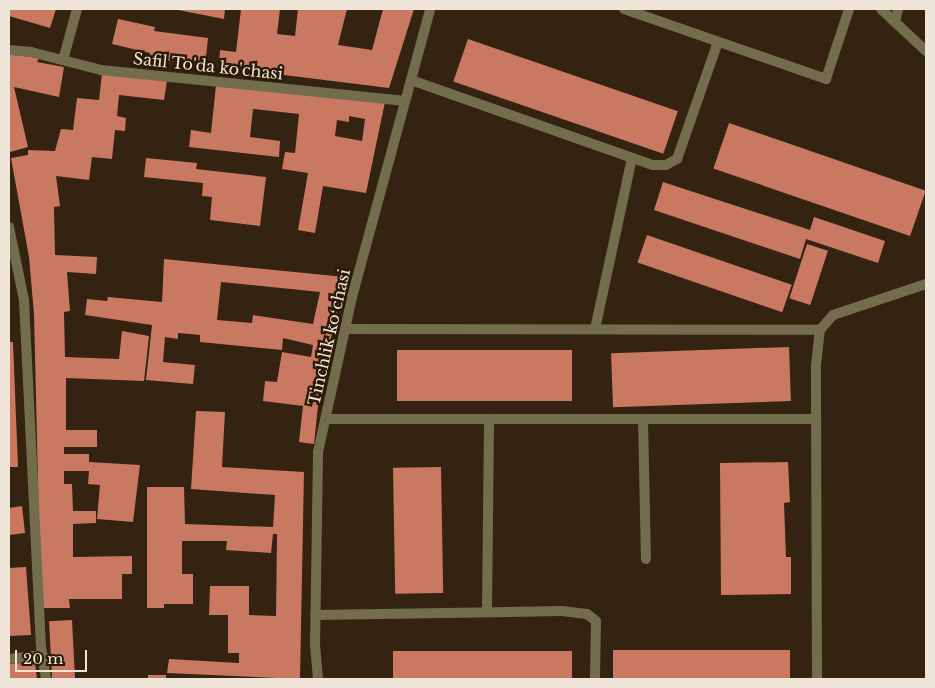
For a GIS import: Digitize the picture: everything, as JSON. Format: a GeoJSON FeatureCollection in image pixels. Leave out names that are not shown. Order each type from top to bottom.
{"type":"FeatureCollection","features":[{"type":"Feature","properties":{"kind":"street"},"geometry":{"type":"LineString","coordinates":[[63,60],[77,9]]}},
{"type":"Feature","properties":{"kind":"street","name":"Tinchlik koʻchasi"},"geometry":{"type":"LineString","coordinates":[[318,679],[315,615],[318,452],[345,329],[430,9]]}},
{"type":"Feature","properties":{"kind":"street"},"geometry":{"type":"LineString","coordinates":[[624,9],[826,80],[849,9]]}},
{"type":"Feature","properties":{"kind":"street"},"geometry":{"type":"LineString","coordinates":[[881,9],[926,51]]}},
{"type":"Feature","properties":{"kind":"street"},"geometry":{"type":"LineString","coordinates":[[896,22],[898,9]]}},
{"type":"Feature","properties":{"kind":"street"},"geometry":{"type":"LineString","coordinates":[[411,80],[652,165],[666,165],[677,159],[718,42]]}},
{"type":"Feature","properties":{"kind":"street","name":"Safil To'da ko'chasi"},"geometry":{"type":"LineString","coordinates":[[9,50],[63,60],[101,70],[405,101]]}},
{"type":"Feature","properties":{"kind":"street"},"geometry":{"type":"LineString","coordinates":[[596,329],[632,158]]}},
{"type":"Feature","properties":{"kind":"street"},"geometry":{"type":"LineString","coordinates":[[9,227],[24,300],[43,655],[46,679]]}},
{"type":"Feature","properties":{"kind":"street"},"geometry":{"type":"LineString","coordinates":[[818,679],[816,366],[820,330],[833,315],[926,284]]}},
{"type":"Feature","properties":{"kind":"street"},"geometry":{"type":"LineString","coordinates":[[345,329],[820,330]]}},
{"type":"Feature","properties":{"kind":"street"},"geometry":{"type":"LineString","coordinates":[[326,419],[816,419]]}},
{"type":"Feature","properties":{"kind":"street"},"geometry":{"type":"LineString","coordinates":[[487,612],[489,419]]}},
{"type":"Feature","properties":{"kind":"street"},"geometry":{"type":"LineString","coordinates":[[643,419],[646,559]]}},
{"type":"Feature","properties":{"kind":"street"},"geometry":{"type":"LineString","coordinates":[[315,615],[487,612],[587,614],[596,620],[595,679]]}},
{"type":"Feature","properties":{"kind":"street"},"geometry":{"type":"LineString","coordinates":[[9,659],[43,655]]}},
{"type":"Feature","properties":{"kind":"building"},"geometry":{"type":"Polygon","coordinates":[[[9,9],[56,9],[50,28],[9,16],[9,9]]]}},
{"type":"Feature","properties":{"kind":"building"},"geometry":{"type":"Polygon","coordinates":[[[173,9],[225,9],[224,19],[173,9]]]}},
{"type":"Feature","properties":{"kind":"building"},"geometry":{"type":"Polygon","coordinates":[[[241,9],[280,9],[277,34],[295,36],[298,9],[347,9],[338,45],[372,50],[383,9],[414,9],[389,88],[219,67],[220,50],[236,52],[241,9]]]}},
{"type":"Feature","properties":{"kind":"building"},"geometry":{"type":"Polygon","coordinates":[[[118,19],[155,27],[154,31],[208,38],[205,66],[150,58],[150,53],[112,44],[118,19]]]}},
{"type":"Feature","properties":{"kind":"building"},"geometry":{"type":"Polygon","coordinates":[[[468,39],[678,111],[663,154],[453,82],[468,39]]]}},
{"type":"Feature","properties":{"kind":"building"},"geometry":{"type":"Polygon","coordinates":[[[9,54],[39,58],[37,62],[64,67],[59,97],[14,87],[28,147],[10,152],[9,54]]]}},
{"type":"Feature","properties":{"kind":"building"},"geometry":{"type":"Polygon","coordinates":[[[102,73],[167,81],[164,100],[119,95],[117,116],[126,118],[125,131],[115,130],[112,159],[92,157],[89,180],[56,176],[60,206],[54,207],[55,255],[97,257],[96,274],[67,272],[70,311],[64,312],[65,357],[119,359],[122,331],[149,336],[144,381],[66,378],[66,430],[97,430],[97,447],[64,447],[64,454],[89,454],[89,462],[140,465],[133,522],[97,519],[100,485],[88,484],[89,471],[64,471],[64,484],[72,484],[73,511],[96,511],[96,523],[73,524],[73,557],[132,556],[132,574],[122,574],[122,599],[69,599],[70,608],[41,608],[34,314],[29,257],[11,158],[28,155],[28,150],[55,151],[61,129],[73,130],[77,98],[99,100],[102,73]]]}},
{"type":"Feature","properties":{"kind":"building"},"geometry":{"type":"Polygon","coordinates":[[[216,85],[385,102],[366,193],[323,186],[315,233],[298,230],[308,173],[282,169],[285,152],[295,153],[299,114],[253,109],[250,137],[280,141],[279,157],[189,147],[191,130],[211,133],[216,85]],[[349,116],[349,122],[337,120],[335,136],[362,141],[365,119],[349,116]]]}},
{"type":"Feature","properties":{"kind":"building"},"geometry":{"type":"Polygon","coordinates":[[[729,123],[926,191],[910,236],[713,168],[729,123]]]}},
{"type":"Feature","properties":{"kind":"building"},"geometry":{"type":"Polygon","coordinates":[[[146,158],[197,163],[196,169],[266,177],[260,226],[210,220],[212,197],[202,196],[203,183],[144,177],[146,158]]]}},
{"type":"Feature","properties":{"kind":"building"},"geometry":{"type":"Polygon","coordinates":[[[663,182],[810,230],[814,217],[885,241],[878,263],[806,239],[800,259],[654,210],[663,182]]]}},
{"type":"Feature","properties":{"kind":"building"},"geometry":{"type":"Polygon","coordinates":[[[647,235],[792,285],[782,312],[638,262],[647,235]]]}},
{"type":"Feature","properties":{"kind":"building"},"geometry":{"type":"Polygon","coordinates":[[[807,244],[828,251],[810,305],[789,298],[807,244]]]}},
{"type":"Feature","properties":{"kind":"building"},"geometry":{"type":"Polygon","coordinates":[[[164,259],[345,277],[320,387],[314,444],[299,442],[303,406],[263,401],[265,381],[277,382],[282,352],[311,357],[313,345],[283,338],[282,350],[200,342],[200,335],[178,333],[178,339],[165,337],[163,362],[195,365],[193,384],[146,380],[152,325],[85,315],[87,299],[107,301],[108,297],[162,302],[164,259]],[[221,282],[217,320],[252,323],[253,315],[313,324],[320,292],[221,282]]]}},
{"type":"Feature","properties":{"kind":"building"},"geometry":{"type":"Polygon","coordinates":[[[9,342],[13,342],[18,467],[9,467],[9,342]]]}},
{"type":"Feature","properties":{"kind":"building"},"geometry":{"type":"Polygon","coordinates":[[[789,347],[791,401],[613,407],[611,353],[789,347]]]}},
{"type":"Feature","properties":{"kind":"building"},"geometry":{"type":"Polygon","coordinates":[[[397,350],[572,350],[572,401],[397,401],[397,350]]]}},
{"type":"Feature","properties":{"kind":"building"},"geometry":{"type":"Polygon","coordinates":[[[196,411],[225,412],[222,467],[304,472],[300,679],[167,673],[169,659],[239,663],[239,653],[228,653],[228,615],[209,615],[210,586],[249,586],[249,615],[276,616],[277,534],[273,534],[271,553],[226,550],[227,541],[182,541],[182,574],[193,574],[193,604],[164,604],[164,608],[147,608],[147,487],[184,487],[185,524],[273,527],[275,495],[191,489],[196,411]]]}},
{"type":"Feature","properties":{"kind":"building"},"geometry":{"type":"Polygon","coordinates":[[[788,462],[790,502],[784,503],[786,557],[791,557],[791,594],[721,595],[720,463],[788,462]]]}},
{"type":"Feature","properties":{"kind":"building"},"geometry":{"type":"Polygon","coordinates":[[[441,467],[443,593],[395,594],[393,468],[441,467]]]}},
{"type":"Feature","properties":{"kind":"building"},"geometry":{"type":"Polygon","coordinates":[[[22,506],[25,533],[9,535],[9,508],[22,506]]]}},
{"type":"Feature","properties":{"kind":"building"},"geometry":{"type":"Polygon","coordinates":[[[26,567],[31,635],[9,636],[9,568],[26,567]]]}},
{"type":"Feature","properties":{"kind":"building"},"geometry":{"type":"Polygon","coordinates":[[[72,620],[75,679],[52,679],[49,621],[72,620]]]}},
{"type":"Feature","properties":{"kind":"building"},"geometry":{"type":"Polygon","coordinates":[[[613,650],[790,650],[790,679],[613,679],[613,650]]]}},
{"type":"Feature","properties":{"kind":"building"},"geometry":{"type":"Polygon","coordinates":[[[393,651],[572,651],[572,679],[393,679],[393,651]]]}},
{"type":"Feature","properties":{"kind":"building"},"geometry":{"type":"Polygon","coordinates":[[[35,662],[37,679],[9,679],[9,664],[35,662]]]}},
{"type":"Feature","properties":{"kind":"building"},"geometry":{"type":"Polygon","coordinates":[[[148,675],[166,675],[166,679],[148,679],[148,675]]]}}]}
